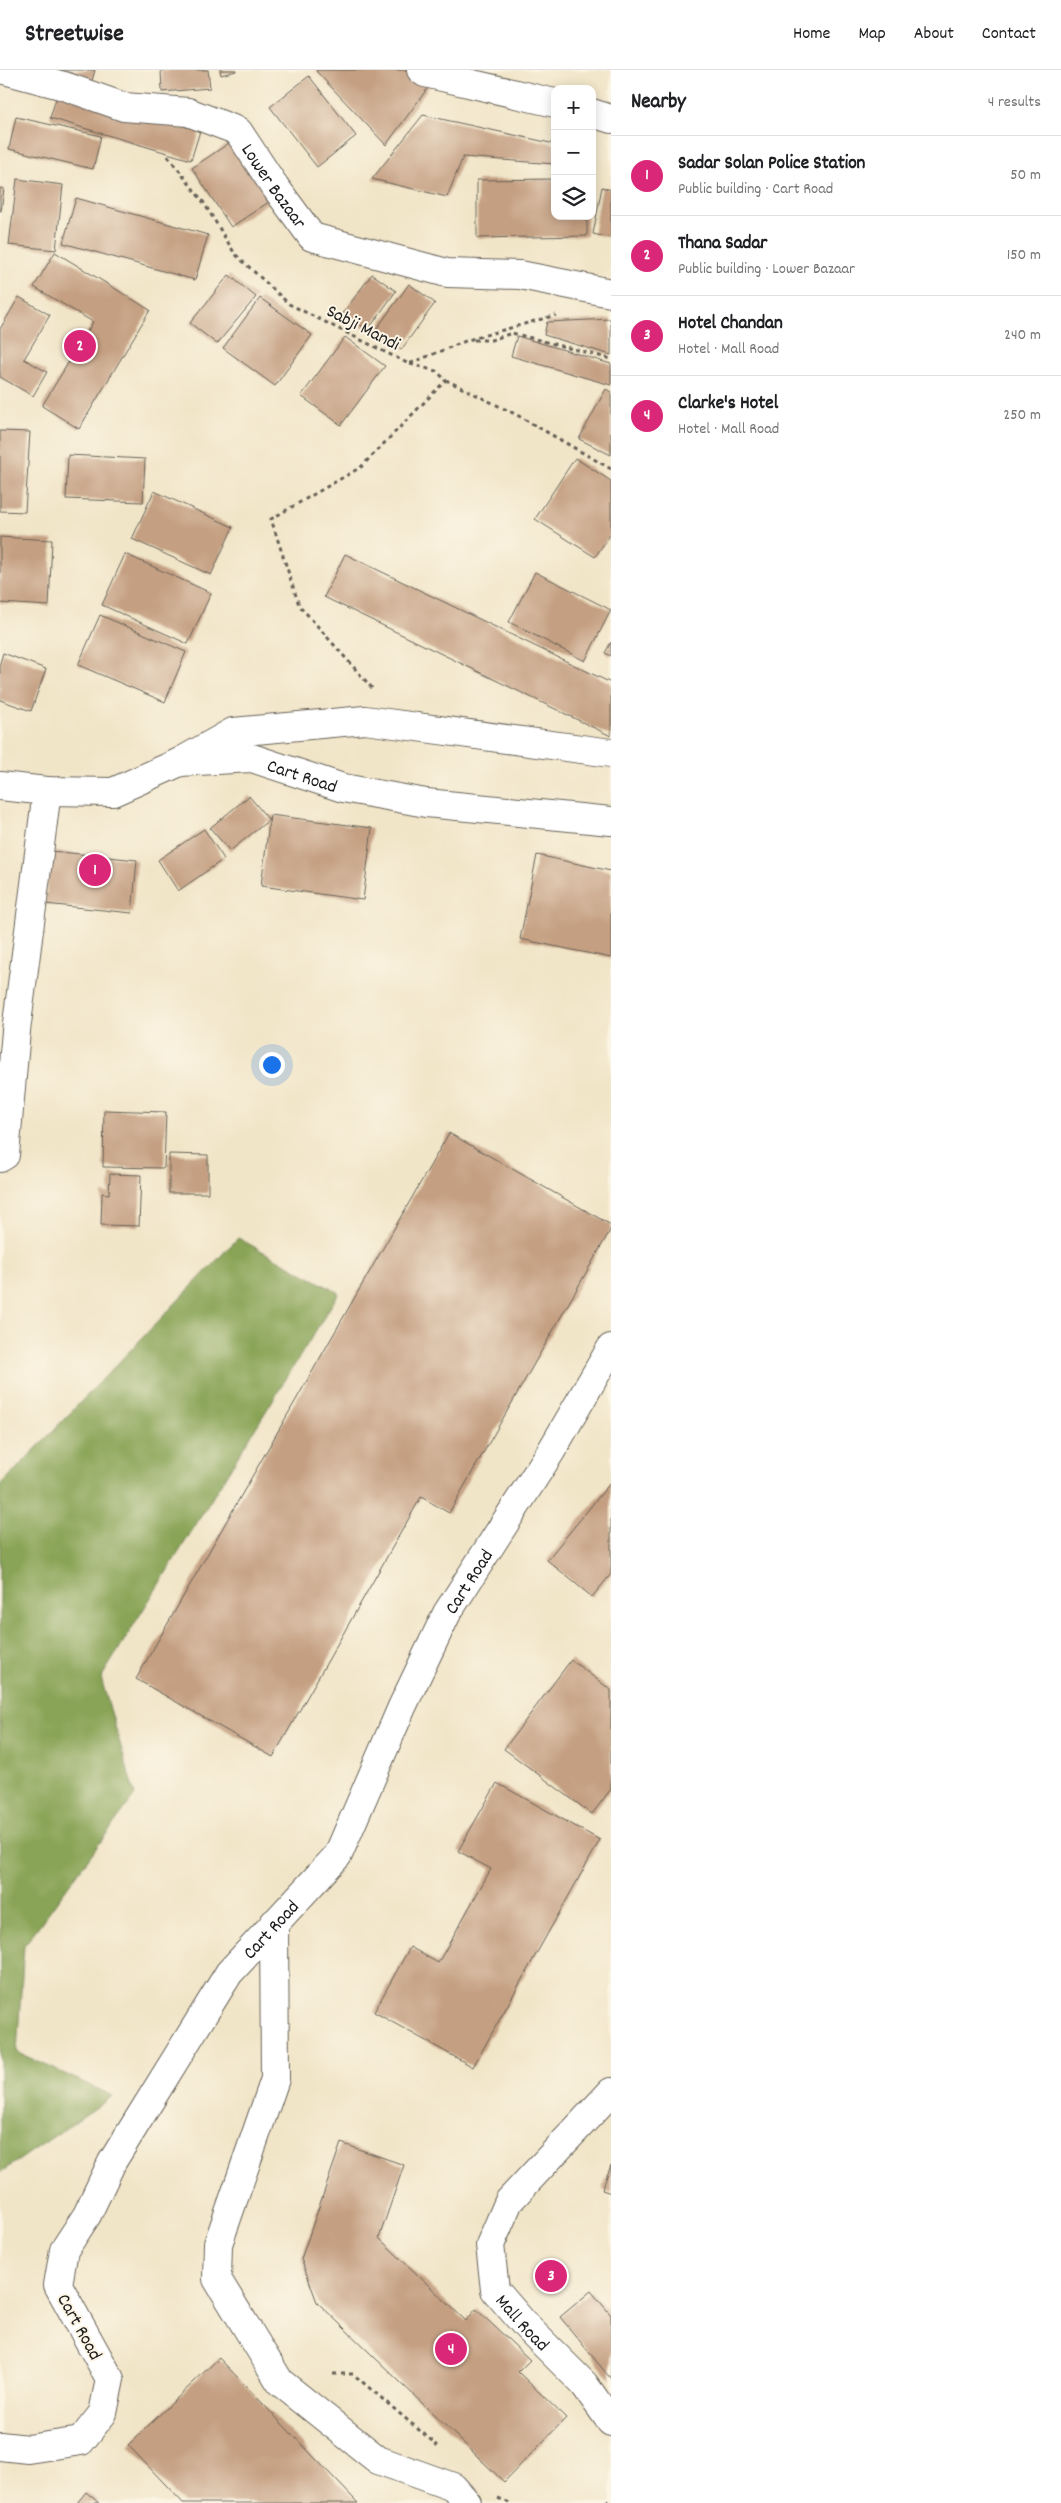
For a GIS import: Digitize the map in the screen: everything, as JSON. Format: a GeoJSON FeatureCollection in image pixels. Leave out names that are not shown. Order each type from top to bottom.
{"type":"FeatureCollection","features":[{"type":"Feature","properties":{"kind":"street","name":"Lower Bazaar"},"geometry":{"type":"LineString","coordinates":[[4,70],[64,86],[124,107],[188,112],[238,131],[273,184],[312,236],[447,273],[520,275],[611,293]]}},
{"type":"Feature","properties":{"kind":"street"},"geometry":{"type":"LineString","coordinates":[[421,70],[425,73],[551,102]]}},
{"type":"Feature","properties":{"kind":"street"},"geometry":{"type":"LineString","coordinates":[[596,114],[611,119]]}},
{"type":"Feature","properties":{"kind":"street"},"geometry":{"type":"LineString","coordinates":[[180,762],[233,732],[365,720],[611,753]]}},
{"type":"Feature","properties":{"kind":"street","name":"Cart Road"},"geometry":{"type":"LineString","coordinates":[[0,786],[47,791],[113,792],[180,762],[252,758],[343,788],[426,803],[611,822]]}},
{"type":"Feature","properties":{"kind":"street"},"geometry":{"type":"LineString","coordinates":[[0,1158],[5,1155],[16,1031],[47,791]]}},
{"type":"Feature","properties":{"kind":"street","name":"Cart Road"},"geometry":{"type":"LineString","coordinates":[[0,2446],[28,2449],[81,2441],[103,2413],[110,2378],[58,2285],[64,2250],[87,2216],[112,2162],[229,1973],[338,1854],[402,1707],[447,1613],[550,1453],[611,1348]]}},
{"type":"Feature","properties":{"kind":"street"},"geometry":{"type":"LineString","coordinates":[[274,1923],[275,2079],[218,2244],[218,2279],[280,2382],[378,2460],[453,2487],[467,2503]]}},
{"type":"Feature","properties":{"kind":"street","name":"Mall Road"},"geometry":{"type":"LineString","coordinates":[[611,2092],[509,2201],[490,2245],[495,2290],[526,2326],[584,2384],[611,2422]]}},
{"type":"Feature","properties":{"kind":"path","name":"Sabji Mandi"},"geometry":{"type":"LineString","coordinates":[[168,156],[204,203],[235,254],[290,304],[409,364],[468,340],[563,314]]}},
{"type":"Feature","properties":{"kind":"path"},"geometry":{"type":"LineString","coordinates":[[468,340],[491,340],[512,333],[611,360]]}},
{"type":"Feature","properties":{"kind":"path"},"geometry":{"type":"LineString","coordinates":[[409,364],[436,371],[446,380],[517,415],[611,469]]}},
{"type":"Feature","properties":{"kind":"path"},"geometry":{"type":"LineString","coordinates":[[396,724],[366,678],[299,605],[271,519],[361,467],[446,380]]}},
{"type":"Feature","properties":{"kind":"path"},"geometry":{"type":"LineString","coordinates":[[333,2374],[354,2374],[442,2450]]}},
{"type":"Feature","properties":{"kind":"path"},"geometry":{"type":"LineString","coordinates":[[494,2494],[501,2500],[510,2503]]}},
{"type":"Feature","properties":{"kind":"path"},"geometry":{"type":"LineString","coordinates":[[605,2503],[611,2499]]}},
{"type":"Feature","properties":{"kind":"green space"},"geometry":{"type":"Polygon","coordinates":[[[238,1238],[339,1293],[101,1678],[135,1795],[24,1946],[17,2052],[113,2096],[0,2173],[0,1486],[238,1238]]]}},
{"type":"Feature","properties":{"kind":"building"},"geometry":{"type":"Polygon","coordinates":[[[47,70],[95,70],[91,84],[47,70]]]}},
{"type":"Feature","properties":{"kind":"building"},"geometry":{"type":"Polygon","coordinates":[[[161,70],[208,70],[210,88],[162,92],[161,70]]]}},
{"type":"Feature","properties":{"kind":"building"},"geometry":{"type":"Polygon","coordinates":[[[220,70],[236,70],[236,71],[221,75],[220,70]]]}},
{"type":"Feature","properties":{"kind":"building"},"geometry":{"type":"Polygon","coordinates":[[[441,70],[386,145],[316,71],[441,70]]]}},
{"type":"Feature","properties":{"kind":"building"},"geometry":{"type":"Polygon","coordinates":[[[309,76],[356,136],[317,167],[270,107],[309,76]]]}},
{"type":"Feature","properties":{"kind":"building"},"geometry":{"type":"Polygon","coordinates":[[[59,89],[200,131],[191,160],[50,118],[59,89]]]}},
{"type":"Feature","properties":{"kind":"building"},"geometry":{"type":"Polygon","coordinates":[[[423,115],[551,143],[551,164],[463,157],[447,197],[372,179],[423,115]]]}},
{"type":"Feature","properties":{"kind":"building"},"geometry":{"type":"Polygon","coordinates":[[[16,117],[101,136],[93,169],[9,149],[16,117]]]}},
{"type":"Feature","properties":{"kind":"building"},"geometry":{"type":"Polygon","coordinates":[[[232,141],[272,200],[231,227],[192,168],[232,141]]]}},
{"type":"Feature","properties":{"kind":"building"},"geometry":{"type":"Polygon","coordinates":[[[17,179],[63,185],[56,250],[9,245],[17,179]]]}},
{"type":"Feature","properties":{"kind":"building"},"geometry":{"type":"Polygon","coordinates":[[[551,179],[551,220],[587,220],[587,236],[477,238],[477,180],[551,179]]]}},
{"type":"Feature","properties":{"kind":"building"},"geometry":{"type":"Polygon","coordinates":[[[602,187],[611,190],[611,238],[593,234],[602,187]]]}},
{"type":"Feature","properties":{"kind":"building"},"geometry":{"type":"Polygon","coordinates":[[[0,188],[4,189],[1,211],[0,211],[0,188]]]}},
{"type":"Feature","properties":{"kind":"building"},"geometry":{"type":"Polygon","coordinates":[[[76,198],[208,235],[195,280],[63,243],[76,198]]]}},
{"type":"Feature","properties":{"kind":"building"},"geometry":{"type":"Polygon","coordinates":[[[55,252],[150,310],[79,429],[42,406],[93,322],[34,287],[55,252]]]}},
{"type":"Feature","properties":{"kind":"building"},"geometry":{"type":"Polygon","coordinates":[[[372,274],[396,291],[368,330],[343,313],[372,274]]]}},
{"type":"Feature","properties":{"kind":"building"},"geometry":{"type":"Polygon","coordinates":[[[229,275],[256,297],[217,344],[190,323],[229,275]]]}},
{"type":"Feature","properties":{"kind":"building"},"geometry":{"type":"Polygon","coordinates":[[[409,284],[435,303],[401,350],[375,331],[409,284]]]}},
{"type":"Feature","properties":{"kind":"building"},"geometry":{"type":"Polygon","coordinates":[[[19,297],[50,315],[24,359],[47,372],[33,396],[0,377],[0,329],[19,297]]]}},
{"type":"Feature","properties":{"kind":"building"},"geometry":{"type":"Polygon","coordinates":[[[260,298],[312,335],[275,386],[223,348],[260,298]]]}},
{"type":"Feature","properties":{"kind":"building"},"geometry":{"type":"Polygon","coordinates":[[[611,319],[611,355],[544,335],[547,322],[611,319]]]}},
{"type":"Feature","properties":{"kind":"building"},"geometry":{"type":"Polygon","coordinates":[[[517,336],[611,364],[611,385],[511,356],[517,336]]]}},
{"type":"Feature","properties":{"kind":"building"},"geometry":{"type":"Polygon","coordinates":[[[345,337],[385,366],[341,425],[301,396],[345,337]]]}},
{"type":"Feature","properties":{"kind":"building"},"geometry":{"type":"Polygon","coordinates":[[[606,389],[611,392],[611,455],[579,439],[606,389]]]}},
{"type":"Feature","properties":{"kind":"building"},"geometry":{"type":"Polygon","coordinates":[[[0,431],[30,432],[25,512],[0,511],[0,431]]]}},
{"type":"Feature","properties":{"kind":"building"},"geometry":{"type":"Polygon","coordinates":[[[68,455],[145,459],[143,502],[66,499],[68,455]]]}},
{"type":"Feature","properties":{"kind":"building"},"geometry":{"type":"Polygon","coordinates":[[[575,458],[611,481],[611,533],[595,557],[535,519],[575,458]]]}},
{"type":"Feature","properties":{"kind":"building"},"geometry":{"type":"Polygon","coordinates":[[[154,491],[233,527],[211,575],[132,539],[154,491]]]}},
{"type":"Feature","properties":{"kind":"building"},"geometry":{"type":"Polygon","coordinates":[[[0,537],[52,540],[49,606],[0,603],[0,537]]]}},
{"type":"Feature","properties":{"kind":"building"},"geometry":{"type":"Polygon","coordinates":[[[125,554],[211,593],[188,644],[102,605],[125,554]]]}},
{"type":"Feature","properties":{"kind":"building"},"geometry":{"type":"Polygon","coordinates":[[[345,554],[611,683],[611,736],[324,597],[345,554]]]}},
{"type":"Feature","properties":{"kind":"building"},"geometry":{"type":"Polygon","coordinates":[[[535,572],[611,610],[585,661],[509,622],[535,572]]]}},
{"type":"Feature","properties":{"kind":"building"},"geometry":{"type":"Polygon","coordinates":[[[100,615],[186,652],[165,702],[78,665],[100,615]]]}},
{"type":"Feature","properties":{"kind":"building"},"geometry":{"type":"Polygon","coordinates":[[[611,642],[611,656],[605,653],[611,642]]]}},
{"type":"Feature","properties":{"kind":"building"},"geometry":{"type":"Polygon","coordinates":[[[3,653],[46,669],[31,711],[0,700],[0,663],[3,653]]]}},
{"type":"Feature","properties":{"kind":"building"},"geometry":{"type":"Polygon","coordinates":[[[249,796],[269,820],[230,851],[210,828],[249,796]]]}},
{"type":"Feature","properties":{"kind":"building"},"geometry":{"type":"Polygon","coordinates":[[[270,815],[372,828],[363,900],[261,886],[270,815]]]}},
{"type":"Feature","properties":{"kind":"building"},"geometry":{"type":"Polygon","coordinates":[[[204,829],[224,859],[178,891],[158,860],[204,829]]]}},
{"type":"Feature","properties":{"kind":"building"},"geometry":{"type":"Polygon","coordinates":[[[51,851],[137,860],[132,913],[45,904],[51,851]]]}},
{"type":"Feature","properties":{"kind":"building"},"geometry":{"type":"Polygon","coordinates":[[[537,855],[611,871],[611,958],[520,939],[537,855]]]}},
{"type":"Feature","properties":{"kind":"building"},"geometry":{"type":"Polygon","coordinates":[[[104,1110],[166,1112],[164,1168],[103,1167],[104,1110]]]}},
{"type":"Feature","properties":{"kind":"building"},"geometry":{"type":"Polygon","coordinates":[[[449,1133],[611,1225],[611,1229],[449,1513],[421,1497],[273,1757],[136,1679],[449,1133]]]}},
{"type":"Feature","properties":{"kind":"building"},"geometry":{"type":"Polygon","coordinates":[[[169,1154],[208,1155],[208,1193],[169,1193],[169,1154]]]}},
{"type":"Feature","properties":{"kind":"building"},"geometry":{"type":"Polygon","coordinates":[[[110,1174],[141,1175],[139,1226],[101,1225],[102,1193],[109,1194],[110,1174]]]}},
{"type":"Feature","properties":{"kind":"building"},"geometry":{"type":"Polygon","coordinates":[[[611,1482],[611,1574],[592,1597],[547,1560],[611,1482]]]}},
{"type":"Feature","properties":{"kind":"building"},"geometry":{"type":"Polygon","coordinates":[[[571,1660],[611,1690],[611,1789],[592,1814],[504,1749],[571,1660]]]}},
{"type":"Feature","properties":{"kind":"building"},"geometry":{"type":"Polygon","coordinates":[[[497,1783],[600,1840],[473,2067],[374,2012],[410,1947],[438,1963],[491,1869],[458,1851],[497,1783]]]}},
{"type":"Feature","properties":{"kind":"building"},"geometry":{"type":"Polygon","coordinates":[[[341,2143],[404,2165],[379,2238],[466,2321],[476,2309],[530,2360],[518,2372],[566,2418],[504,2482],[317,2302],[301,2259],[341,2143]]]}},
{"type":"Feature","properties":{"kind":"building"},"geometry":{"type":"Polygon","coordinates":[[[611,2165],[611,2193],[602,2190],[611,2165]]]}},
{"type":"Feature","properties":{"kind":"building"},"geometry":{"type":"Polygon","coordinates":[[[591,2291],[611,2315],[611,2379],[560,2317],[591,2291]]]}},
{"type":"Feature","properties":{"kind":"building"},"geometry":{"type":"Polygon","coordinates":[[[219,2358],[358,2503],[183,2503],[128,2445],[219,2358]]]}},
{"type":"Feature","properties":{"kind":"building"},"geometry":{"type":"Polygon","coordinates":[[[86,2492],[99,2503],[77,2503],[86,2492]]]}},
{"type":"Feature","properties":{"kind":"place","name":"Thana Sadar"},"geometry":{"type":"Point","coordinates":[80,346]}},
{"type":"Feature","properties":{"kind":"place","name":"Sadar Solan Police Station"},"geometry":{"type":"Point","coordinates":[95,870]}},
{"type":"Feature","properties":{"kind":"place","name":"Hotel Chandan"},"geometry":{"type":"Point","coordinates":[551,2276]}},
{"type":"Feature","properties":{"kind":"place","name":"Clarke's Hotel"},"geometry":{"type":"Point","coordinates":[451,2349]}}]}
